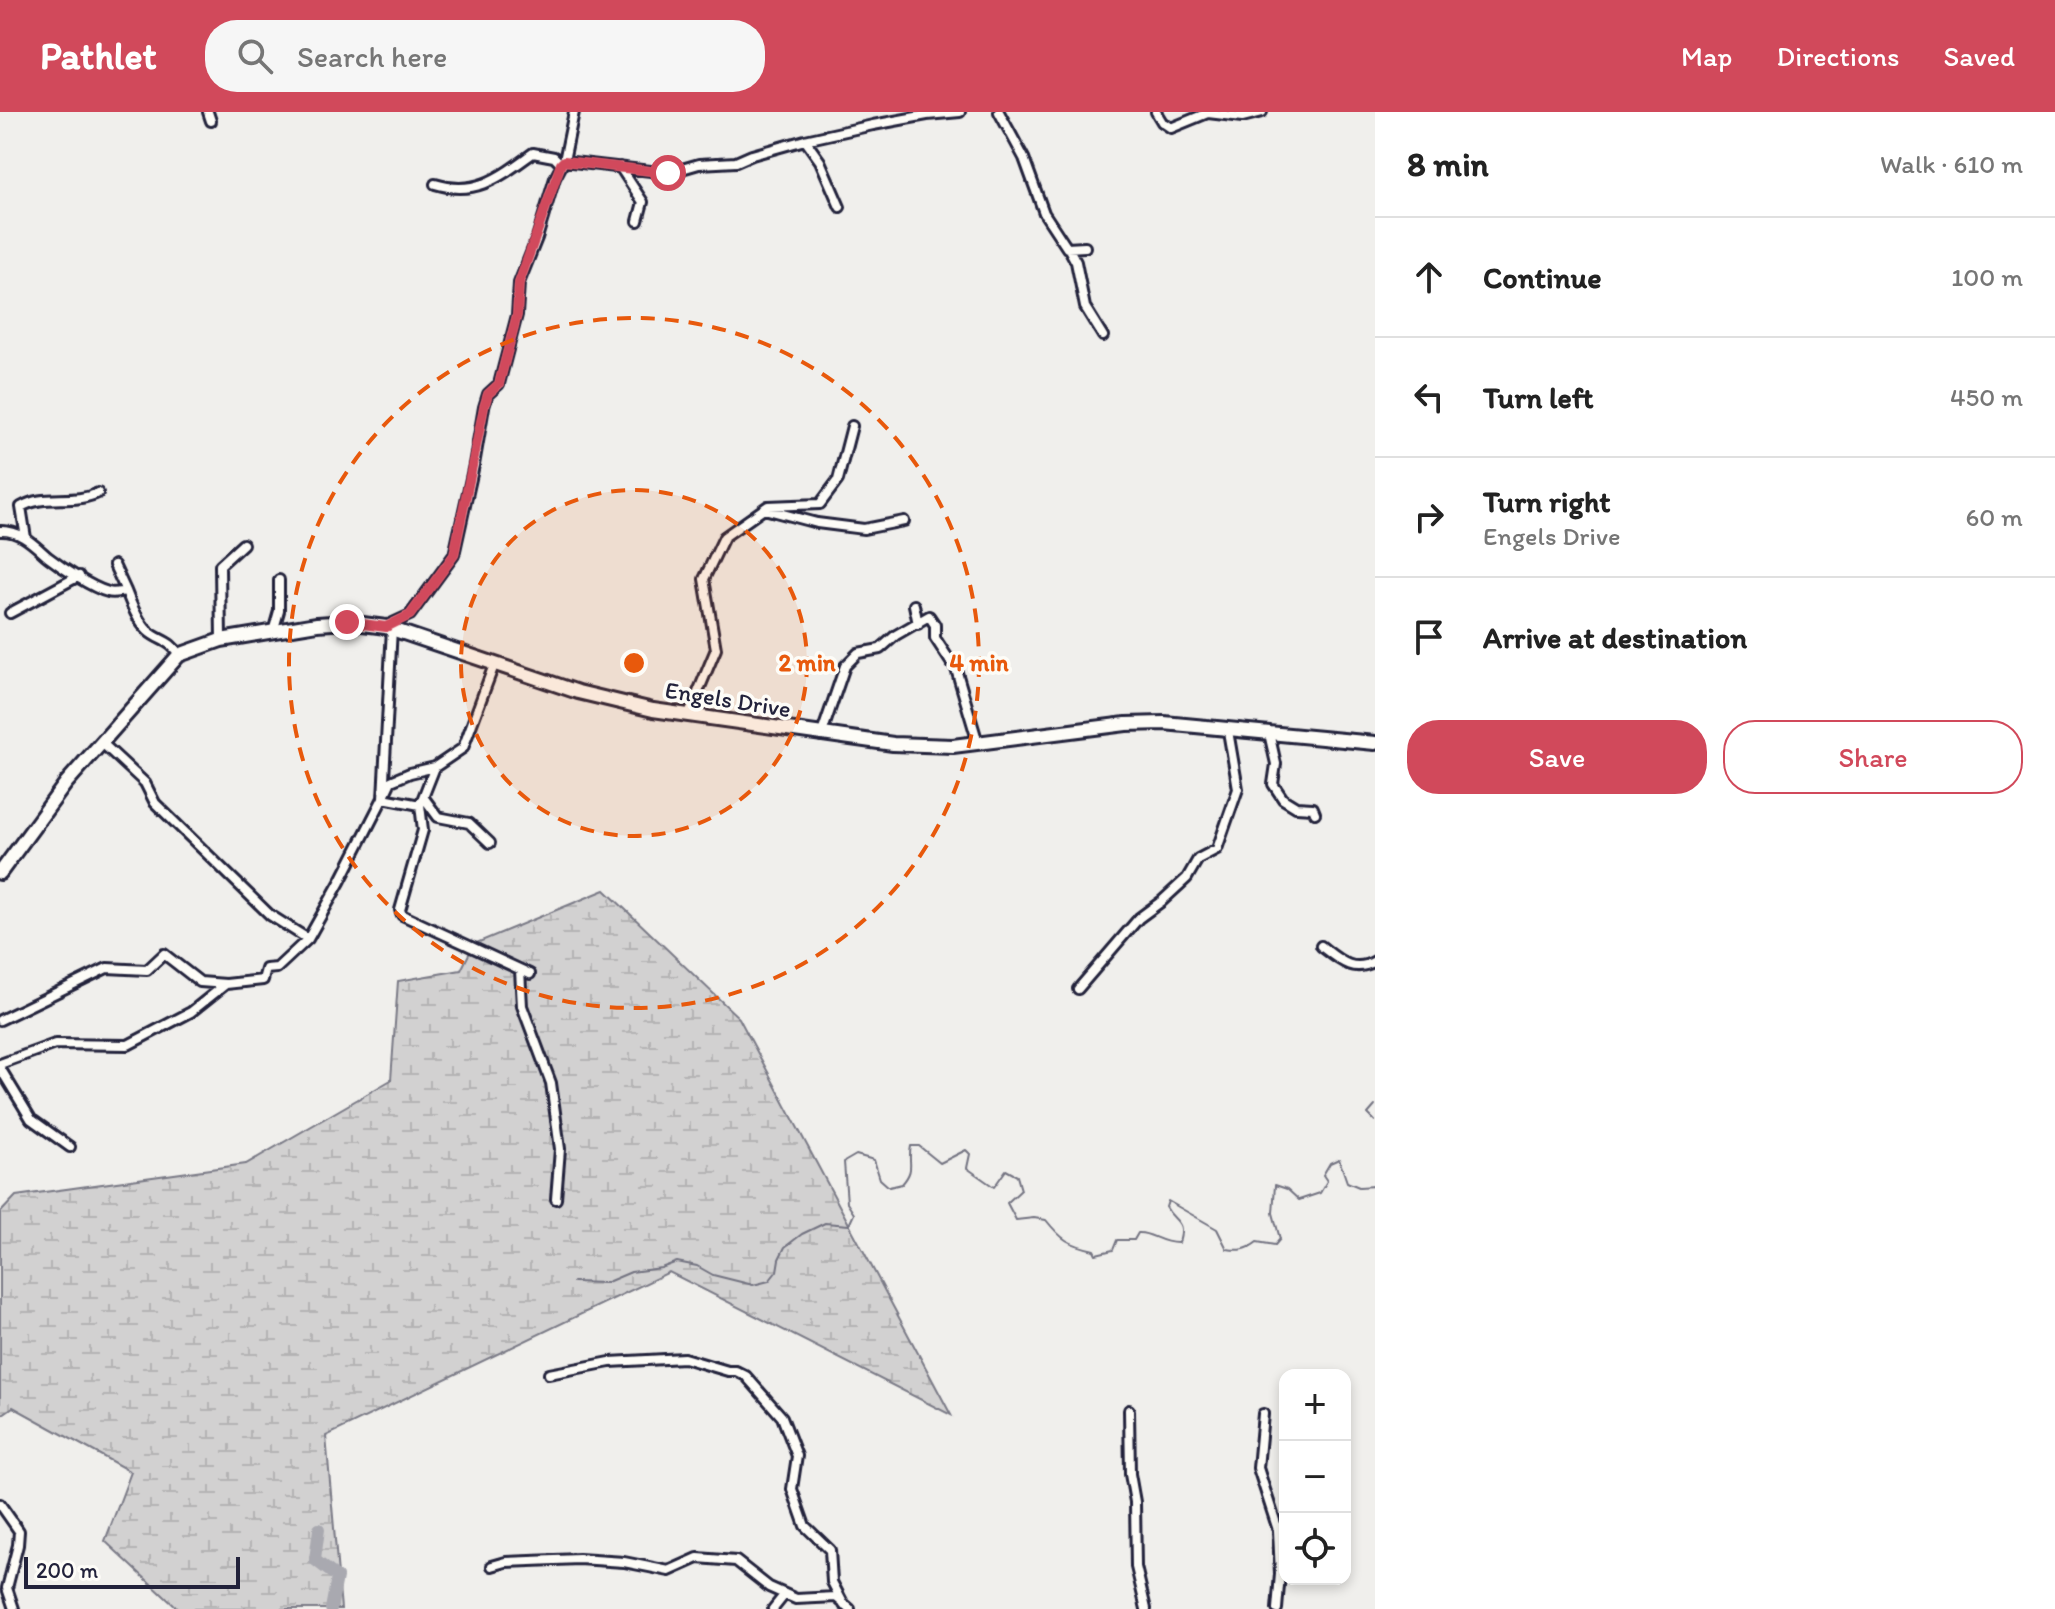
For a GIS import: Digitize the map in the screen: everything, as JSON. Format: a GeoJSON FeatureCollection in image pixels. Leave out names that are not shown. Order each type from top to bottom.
{"type":"FeatureCollection","features":[{"type":"Feature","properties":{"kind":"street"},"geometry":{"type":"LineString","coordinates":[[383,798],[389,628],[410,615],[454,555],[484,407],[488,394],[499,384],[517,315],[519,283],[563,163],[574,112]]}},
{"type":"Feature","properties":{"kind":"street"},"geometry":{"type":"LineString","coordinates":[[435,184],[451,189],[468,188],[500,179],[533,153],[554,157],[563,163],[668,173],[699,164],[736,162],[805,140],[927,115],[960,112]]}},
{"type":"Feature","properties":{"kind":"street"},"geometry":{"type":"LineString","coordinates":[[999,112],[1024,158],[1044,213],[1076,262],[1085,307],[1103,336]]}},
{"type":"Feature","properties":{"kind":"street"},"geometry":{"type":"LineString","coordinates":[[1156,112],[1162,122],[1171,128],[1209,112],[1242,117],[1262,112]]}},
{"type":"Feature","properties":{"kind":"street"},"geometry":{"type":"LineString","coordinates":[[805,140],[820,161],[840,207]]}},
{"type":"Feature","properties":{"kind":"street"},"geometry":{"type":"LineString","coordinates":[[620,167],[643,202],[638,221]]}},
{"type":"Feature","properties":{"kind":"street"},"geometry":{"type":"LineString","coordinates":[[1069,249],[1085,247]]}},
{"type":"Feature","properties":{"kind":"street"},"geometry":{"type":"LineString","coordinates":[[688,717],[716,649],[704,579],[724,537],[768,506],[820,504],[838,480],[852,426]]}},
{"type":"Feature","properties":{"kind":"street"},"geometry":{"type":"LineString","coordinates":[[26,538],[21,507],[34,499],[83,499],[98,493]]}},
{"type":"Feature","properties":{"kind":"street"},"geometry":{"type":"LineString","coordinates":[[764,509],[817,523],[864,529],[904,521]]}},
{"type":"Feature","properties":{"kind":"street"},"geometry":{"type":"LineString","coordinates":[[0,531],[33,541],[51,559],[111,594],[126,591]]}},
{"type":"Feature","properties":{"kind":"street"},"geometry":{"type":"LineString","coordinates":[[221,640],[220,565],[243,544]]}},
{"type":"Feature","properties":{"kind":"street"},"geometry":{"type":"LineString","coordinates":[[114,565],[132,607],[148,631],[167,641],[179,655]]}},
{"type":"Feature","properties":{"kind":"street"},"geometry":{"type":"LineString","coordinates":[[10,613],[79,576]]}},
{"type":"Feature","properties":{"kind":"street"},"geometry":{"type":"LineString","coordinates":[[273,632],[279,611],[279,580]]}},
{"type":"Feature","properties":{"kind":"street"},"geometry":{"type":"LineString","coordinates":[[914,605],[918,624]]}},
{"type":"Feature","properties":{"kind":"street"},"geometry":{"type":"LineString","coordinates":[[821,736],[845,666],[858,653],[880,649],[896,635],[929,616],[935,625],[935,638],[954,666],[978,743]]}},
{"type":"Feature","properties":{"kind":"street","name":"Engels Drive"},"geometry":{"type":"LineString","coordinates":[[0,873],[44,810],[179,655],[221,640],[336,623],[389,628],[591,696],[688,717],[821,736],[930,746],[1126,724],[1164,723],[1375,743]]}},
{"type":"Feature","properties":{"kind":"street"},"geometry":{"type":"LineString","coordinates":[[0,1020],[107,968],[147,970],[164,954],[200,982],[226,984],[263,980],[266,969],[277,968],[308,939],[391,781],[435,767],[463,748],[494,665]]}},
{"type":"Feature","properties":{"kind":"street"},"geometry":{"type":"LineString","coordinates":[[1078,989],[1139,918],[1187,878],[1198,859],[1217,849],[1238,789],[1228,731]]}},
{"type":"Feature","properties":{"kind":"street"},"geometry":{"type":"LineString","coordinates":[[1269,733],[1276,764],[1273,784],[1283,799],[1296,807],[1313,808],[1315,813]]}},
{"type":"Feature","properties":{"kind":"street"},"geometry":{"type":"LineString","coordinates":[[101,742],[145,783],[155,803],[270,915],[308,939]]}},
{"type":"Feature","properties":{"kind":"street"},"geometry":{"type":"LineString","coordinates":[[435,767],[422,802],[423,830],[400,910],[402,915],[530,974]]}},
{"type":"Feature","properties":{"kind":"street"},"geometry":{"type":"LineString","coordinates":[[383,798],[422,802],[438,817],[469,823],[490,843]]}},
{"type":"Feature","properties":{"kind":"street"},"geometry":{"type":"LineString","coordinates":[[1321,946],[1353,967],[1365,967],[1375,961]]}},
{"type":"Feature","properties":{"kind":"street"},"geometry":{"type":"LineString","coordinates":[[520,970],[522,1006],[551,1083],[560,1149],[556,1199]]}},
{"type":"Feature","properties":{"kind":"street"},"geometry":{"type":"LineString","coordinates":[[70,1147],[31,1119],[0,1066],[55,1044],[128,1045],[191,1012],[226,984]]}},
{"type":"Feature","properties":{"kind":"street"},"geometry":{"type":"LineString","coordinates":[[549,1374],[610,1362],[684,1358],[746,1376],[782,1417],[797,1456],[792,1489],[805,1526],[830,1550],[832,1582],[847,1607]]}},
{"type":"Feature","properties":{"kind":"street"},"geometry":{"type":"LineString","coordinates":[[1129,1410],[1136,1567],[1146,1609]]}},
{"type":"Feature","properties":{"kind":"street"},"geometry":{"type":"LineString","coordinates":[[1263,1414],[1258,1468],[1278,1530],[1280,1574],[1277,1609]]}},
{"type":"Feature","properties":{"kind":"street"},"geometry":{"type":"LineString","coordinates":[[0,1504],[19,1531],[18,1545],[3,1588],[14,1609]]}},
{"type":"Feature","properties":{"kind":"street"},"geometry":{"type":"LineString","coordinates":[[492,1566],[506,1562],[579,1559],[624,1562],[669,1571],[698,1558],[736,1561],[769,1587],[796,1599],[836,1597],[847,1607]]}},
{"type":"Feature","properties":{"kind":"street"},"geometry":{"type":"LineString","coordinates":[[773,1609],[785,1594]]}},
{"type":"Feature","properties":{"kind":"green space"},"geometry":{"type":"Polygon","coordinates":[[[605,890],[739,1018],[951,1415],[669,1272],[326,1436],[341,1609],[178,1609],[105,1541],[131,1472],[13,1407],[0,1416],[0,1213],[16,1196],[246,1164],[391,1080],[398,981],[461,970],[474,944],[605,890]]]}},
{"type":"Feature","properties":{"kind":"waterway"},"geometry":{"type":"LineString","coordinates":[[1375,1106],[1368,1114],[1375,1121]]}},
{"type":"Feature","properties":{"kind":"waterway"},"geometry":{"type":"LineString","coordinates":[[573,1282],[605,1283],[631,1272],[661,1268],[677,1262],[753,1285],[769,1281],[777,1271],[785,1247],[802,1234],[825,1223],[849,1225],[854,1214],[847,1203],[844,1162],[856,1155],[874,1160],[880,1179],[889,1187],[902,1184],[910,1170],[911,1146],[919,1146],[940,1163],[966,1150],[970,1154],[967,1168],[994,1187],[1006,1170],[1017,1176],[1021,1190],[1007,1203],[1016,1220],[1046,1220],[1066,1240],[1094,1250],[1096,1254],[1113,1250],[1117,1240],[1134,1240],[1138,1233],[1179,1243],[1180,1225],[1166,1207],[1168,1201],[1217,1229],[1227,1249],[1243,1249],[1257,1242],[1275,1245],[1280,1239],[1273,1213],[1275,1185],[1287,1189],[1299,1200],[1320,1193],[1327,1181],[1323,1175],[1330,1163],[1339,1159],[1347,1182],[1359,1187],[1375,1186]]}},
{"type":"Feature","properties":{"kind":"waterway"},"geometry":{"type":"LineString","coordinates":[[319,1529],[315,1560],[337,1577],[331,1609]]}},
{"type":"Feature","properties":{"kind":"route"},"geometry":{"type":"LineString","coordinates":[[347,622],[386,627],[410,615],[454,555],[484,407],[488,394],[499,384],[512,342],[519,283],[561,164],[564,161],[668,173]]}}]}
